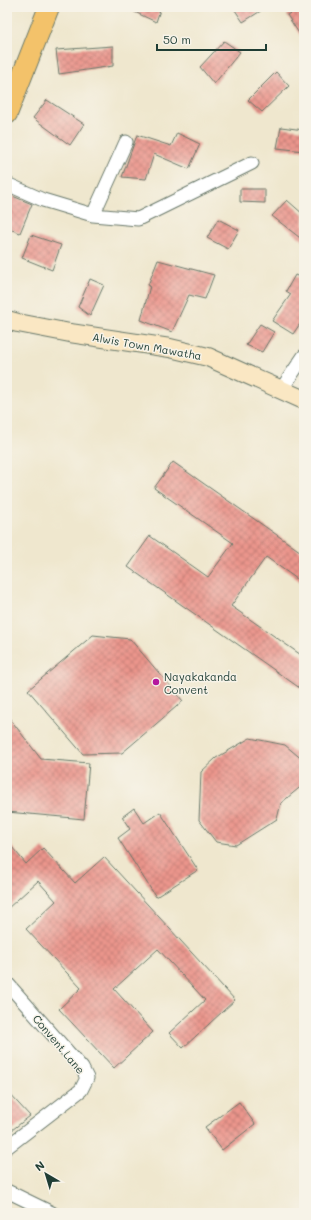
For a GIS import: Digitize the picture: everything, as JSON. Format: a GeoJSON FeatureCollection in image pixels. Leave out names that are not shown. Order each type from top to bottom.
{"type":"FeatureCollection","features":[{"type":"Feature","properties":{"kind":"main road"},"geometry":{"type":"LineString","coordinates":[[7,114],[13,82],[49,7]]}},
{"type":"Feature","properties":{"kind":"street"},"geometry":{"type":"LineString","coordinates":[[93,215],[126,142]]}},
{"type":"Feature","properties":{"kind":"street"},"geometry":{"type":"LineString","coordinates":[[7,184],[43,200],[93,215],[138,219],[252,163]]}},
{"type":"Feature","properties":{"kind":"street","name":"Alwis Town Mawatha"},"geometry":{"type":"LineString","coordinates":[[7,320],[70,333],[170,348],[208,357],[304,400]]}},
{"type":"Feature","properties":{"kind":"street"},"geometry":{"type":"LineString","coordinates":[[281,390],[304,356]]}},
{"type":"Feature","properties":{"kind":"street","name":"Convent Lane"},"geometry":{"type":"LineString","coordinates":[[7,983],[82,1068],[87,1078],[81,1090],[7,1148]]}},
{"type":"Feature","properties":{"kind":"street"},"geometry":{"type":"LineString","coordinates":[[7,1191],[52,1213]]}},
{"type":"Feature","properties":{"kind":"building"},"geometry":{"type":"Polygon","coordinates":[[[124,7],[161,7],[156,22],[124,7]]]}},
{"type":"Feature","properties":{"kind":"building"},"geometry":{"type":"Polygon","coordinates":[[[233,7],[267,7],[243,22],[233,7]]]}},
{"type":"Feature","properties":{"kind":"building"},"geometry":{"type":"Polygon","coordinates":[[[300,7],[304,7],[304,41],[287,15],[300,7]]]}},
{"type":"Feature","properties":{"kind":"building"},"geometry":{"type":"Polygon","coordinates":[[[224,41],[240,52],[214,84],[200,67],[224,41]]]}},
{"type":"Feature","properties":{"kind":"building"},"geometry":{"type":"Polygon","coordinates":[[[113,46],[113,66],[59,74],[56,50],[113,46]]]}},
{"type":"Feature","properties":{"kind":"building"},"geometry":{"type":"Polygon","coordinates":[[[276,72],[289,86],[262,112],[248,100],[276,72]]]}},
{"type":"Feature","properties":{"kind":"building"},"geometry":{"type":"Polygon","coordinates":[[[47,100],[84,124],[70,145],[33,118],[47,100]]]}},
{"type":"Feature","properties":{"kind":"building"},"geometry":{"type":"Polygon","coordinates":[[[281,127],[304,130],[304,151],[277,148],[281,127]]]}},
{"type":"Feature","properties":{"kind":"building"},"geometry":{"type":"Polygon","coordinates":[[[177,133],[200,144],[189,169],[154,154],[146,179],[122,177],[137,135],[171,146],[177,133]]]}},
{"type":"Feature","properties":{"kind":"building"},"geometry":{"type":"Polygon","coordinates":[[[240,189],[265,189],[265,203],[240,202],[240,189]]]}},
{"type":"Feature","properties":{"kind":"building"},"geometry":{"type":"Polygon","coordinates":[[[10,195],[32,204],[20,233],[7,228],[7,205],[10,195]]]}},
{"type":"Feature","properties":{"kind":"building"},"geometry":{"type":"Polygon","coordinates":[[[287,200],[304,215],[304,241],[272,216],[287,200]]]}},
{"type":"Feature","properties":{"kind":"building"},"geometry":{"type":"Polygon","coordinates":[[[218,219],[239,230],[228,249],[207,238],[218,219]]]}},
{"type":"Feature","properties":{"kind":"building"},"geometry":{"type":"Polygon","coordinates":[[[31,235],[61,245],[52,270],[22,258],[31,235]]]}},
{"type":"Feature","properties":{"kind":"building"},"geometry":{"type":"Polygon","coordinates":[[[158,260],[214,275],[205,299],[189,295],[172,332],[141,320],[150,286],[148,285],[158,260]]]}},
{"type":"Feature","properties":{"kind":"building"},"geometry":{"type":"Polygon","coordinates":[[[295,275],[304,279],[304,318],[293,334],[272,321],[291,294],[286,291],[295,275]]]}},
{"type":"Feature","properties":{"kind":"building"},"geometry":{"type":"Polygon","coordinates":[[[90,279],[104,285],[90,316],[78,307],[90,279]]]}},
{"type":"Feature","properties":{"kind":"building"},"geometry":{"type":"Polygon","coordinates":[[[260,324],[274,332],[262,352],[246,345],[260,324]]]}},
{"type":"Feature","properties":{"kind":"building"},"geometry":{"type":"Polygon","coordinates":[[[173,462],[304,554],[304,584],[266,557],[231,606],[304,657],[304,691],[128,567],[150,536],[208,577],[233,543],[154,488],[173,462]]]}},
{"type":"Feature","properties":{"kind":"building"},"geometry":{"type":"Polygon","coordinates":[[[93,635],[130,639],[183,701],[122,753],[83,754],[28,690],[93,635]]]}},
{"type":"Feature","properties":{"kind":"building"},"geometry":{"type":"Polygon","coordinates":[[[7,715],[41,759],[89,763],[84,819],[7,812],[7,715]]]}},
{"type":"Feature","properties":{"kind":"building"},"geometry":{"type":"Polygon","coordinates":[[[250,738],[285,745],[304,761],[304,784],[281,803],[277,819],[236,845],[216,842],[199,820],[201,772],[216,758],[250,738]]]}},
{"type":"Feature","properties":{"kind":"building"},"geometry":{"type":"Polygon","coordinates":[[[134,808],[144,823],[160,812],[198,870],[156,897],[118,838],[130,829],[122,817],[134,808]]]}},
{"type":"Feature","properties":{"kind":"building"},"geometry":{"type":"Polygon","coordinates":[[[7,841],[26,864],[43,848],[75,883],[104,857],[235,1000],[183,1048],[169,1033],[205,1000],[158,949],[114,989],[153,1032],[114,1068],[59,1009],[81,988],[26,929],[56,901],[38,881],[7,909],[7,841]]]}},
{"type":"Feature","properties":{"kind":"building"},"geometry":{"type":"Polygon","coordinates":[[[7,1091],[30,1116],[12,1130],[7,1124],[7,1091]]]}},
{"type":"Feature","properties":{"kind":"building"},"geometry":{"type":"Polygon","coordinates":[[[239,1102],[255,1124],[222,1150],[205,1127],[239,1102]]]}},
{"type":"Feature","properties":{"kind":"place","name":"Nayakakanda Convent"},"geometry":{"type":"Point","coordinates":[156,682]}}]}
